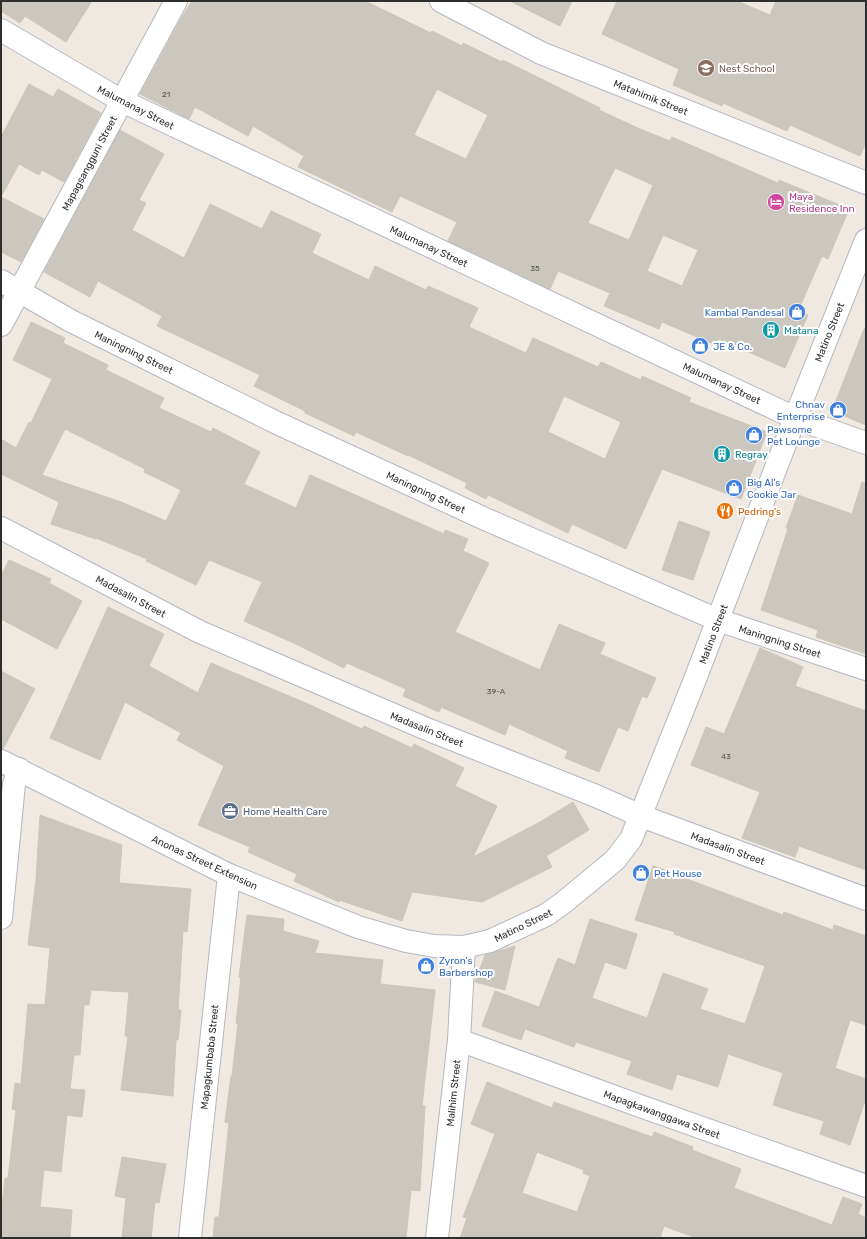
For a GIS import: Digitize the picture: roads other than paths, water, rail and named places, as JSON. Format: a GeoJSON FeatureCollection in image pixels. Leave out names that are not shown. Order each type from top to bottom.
{"type":"FeatureCollection","features":[{"type":"Feature","properties":{"kind":"street","name":"Mapagsangguni Street"},"geometry":{"type":"LineString","coordinates":[[1,325],[176,1]]}},
{"type":"Feature","properties":{"kind":"street","name":"Matahimik Street"},"geometry":{"type":"LineString","coordinates":[[441,1],[541,53],[866,183]]}},
{"type":"Feature","properties":{"kind":"street","name":"Malumanay Street"},"geometry":{"type":"LineString","coordinates":[[1,30],[122,101],[795,418],[866,444]]}},
{"type":"Feature","properties":{"kind":"street","name":"Matino Street"},"geometry":{"type":"LineString","coordinates":[[464,947],[490,941],[516,930],[546,915],[563,904],[615,860],[631,838],[641,816],[795,418],[866,240]]}},
{"type":"Feature","properties":{"kind":"street","name":"Maningning Street"},"geometry":{"type":"LineString","coordinates":[[1,281],[71,321],[282,426],[485,519],[718,620],[866,669]]}},
{"type":"Feature","properties":{"kind":"street","name":"Madasalin Street"},"geometry":{"type":"LineString","coordinates":[[1,528],[200,632],[430,730],[596,796],[641,816],[866,899]]}},
{"type":"Feature","properties":{"kind":"street","name":"Anonas Street Extension"},"geometry":{"type":"LineString","coordinates":[[10,765],[229,875],[358,928],[427,945],[464,947]]}},
{"type":"Feature","properties":{"kind":"street"},"geometry":{"type":"LineString","coordinates":[[1,918],[14,784],[10,765]]}},
{"type":"Feature","properties":{"kind":"street","name":"Mapagkumbaba Street"},"geometry":{"type":"LineString","coordinates":[[190,1238],[229,875]]}},
{"type":"Feature","properties":{"kind":"street","name":"Malihim Street"},"geometry":{"type":"LineString","coordinates":[[438,1238],[459,1040],[464,947]]}},
{"type":"Feature","properties":{"kind":"street","name":"Mapagkawanggawa Street"},"geometry":{"type":"LineString","coordinates":[[459,1040],[866,1186]]}},
{"type":"Feature","properties":{"kind":"place","name":"Nest School"},"geometry":{"type":"Point","coordinates":[706,68]}},
{"type":"Feature","properties":{"kind":"place","name":"Maya Residence Inn"},"geometry":{"type":"Point","coordinates":[776,202]}},
{"type":"Feature","properties":{"kind":"place","name":"Kambal Pandesal"},"geometry":{"type":"Point","coordinates":[797,312]}},
{"type":"Feature","properties":{"kind":"place","name":"Matana"},"geometry":{"type":"Point","coordinates":[771,330]}},
{"type":"Feature","properties":{"kind":"place","name":"JE & Co."},"geometry":{"type":"Point","coordinates":[700,346]}},
{"type":"Feature","properties":{"kind":"place","name":"Chnav Enterprise"},"geometry":{"type":"Point","coordinates":[838,410]}},
{"type":"Feature","properties":{"kind":"place","name":"Pawsome Pet Lounge"},"geometry":{"type":"Point","coordinates":[754,435]}},
{"type":"Feature","properties":{"kind":"place","name":"Regray"},"geometry":{"type":"Point","coordinates":[722,454]}},
{"type":"Feature","properties":{"kind":"place","name":"Big Al's Cookie Jar"},"geometry":{"type":"Point","coordinates":[734,488]}},
{"type":"Feature","properties":{"kind":"place","name":"Pedring's"},"geometry":{"type":"Point","coordinates":[725,511]}},
{"type":"Feature","properties":{"kind":"place","name":"Home Health Care"},"geometry":{"type":"Point","coordinates":[230,811]}},
{"type":"Feature","properties":{"kind":"place","name":"Pet House"},"geometry":{"type":"Point","coordinates":[641,873]}},
{"type":"Feature","properties":{"kind":"place","name":"Zyron's Barbershop"},"geometry":{"type":"Point","coordinates":[426,966]}}]}
